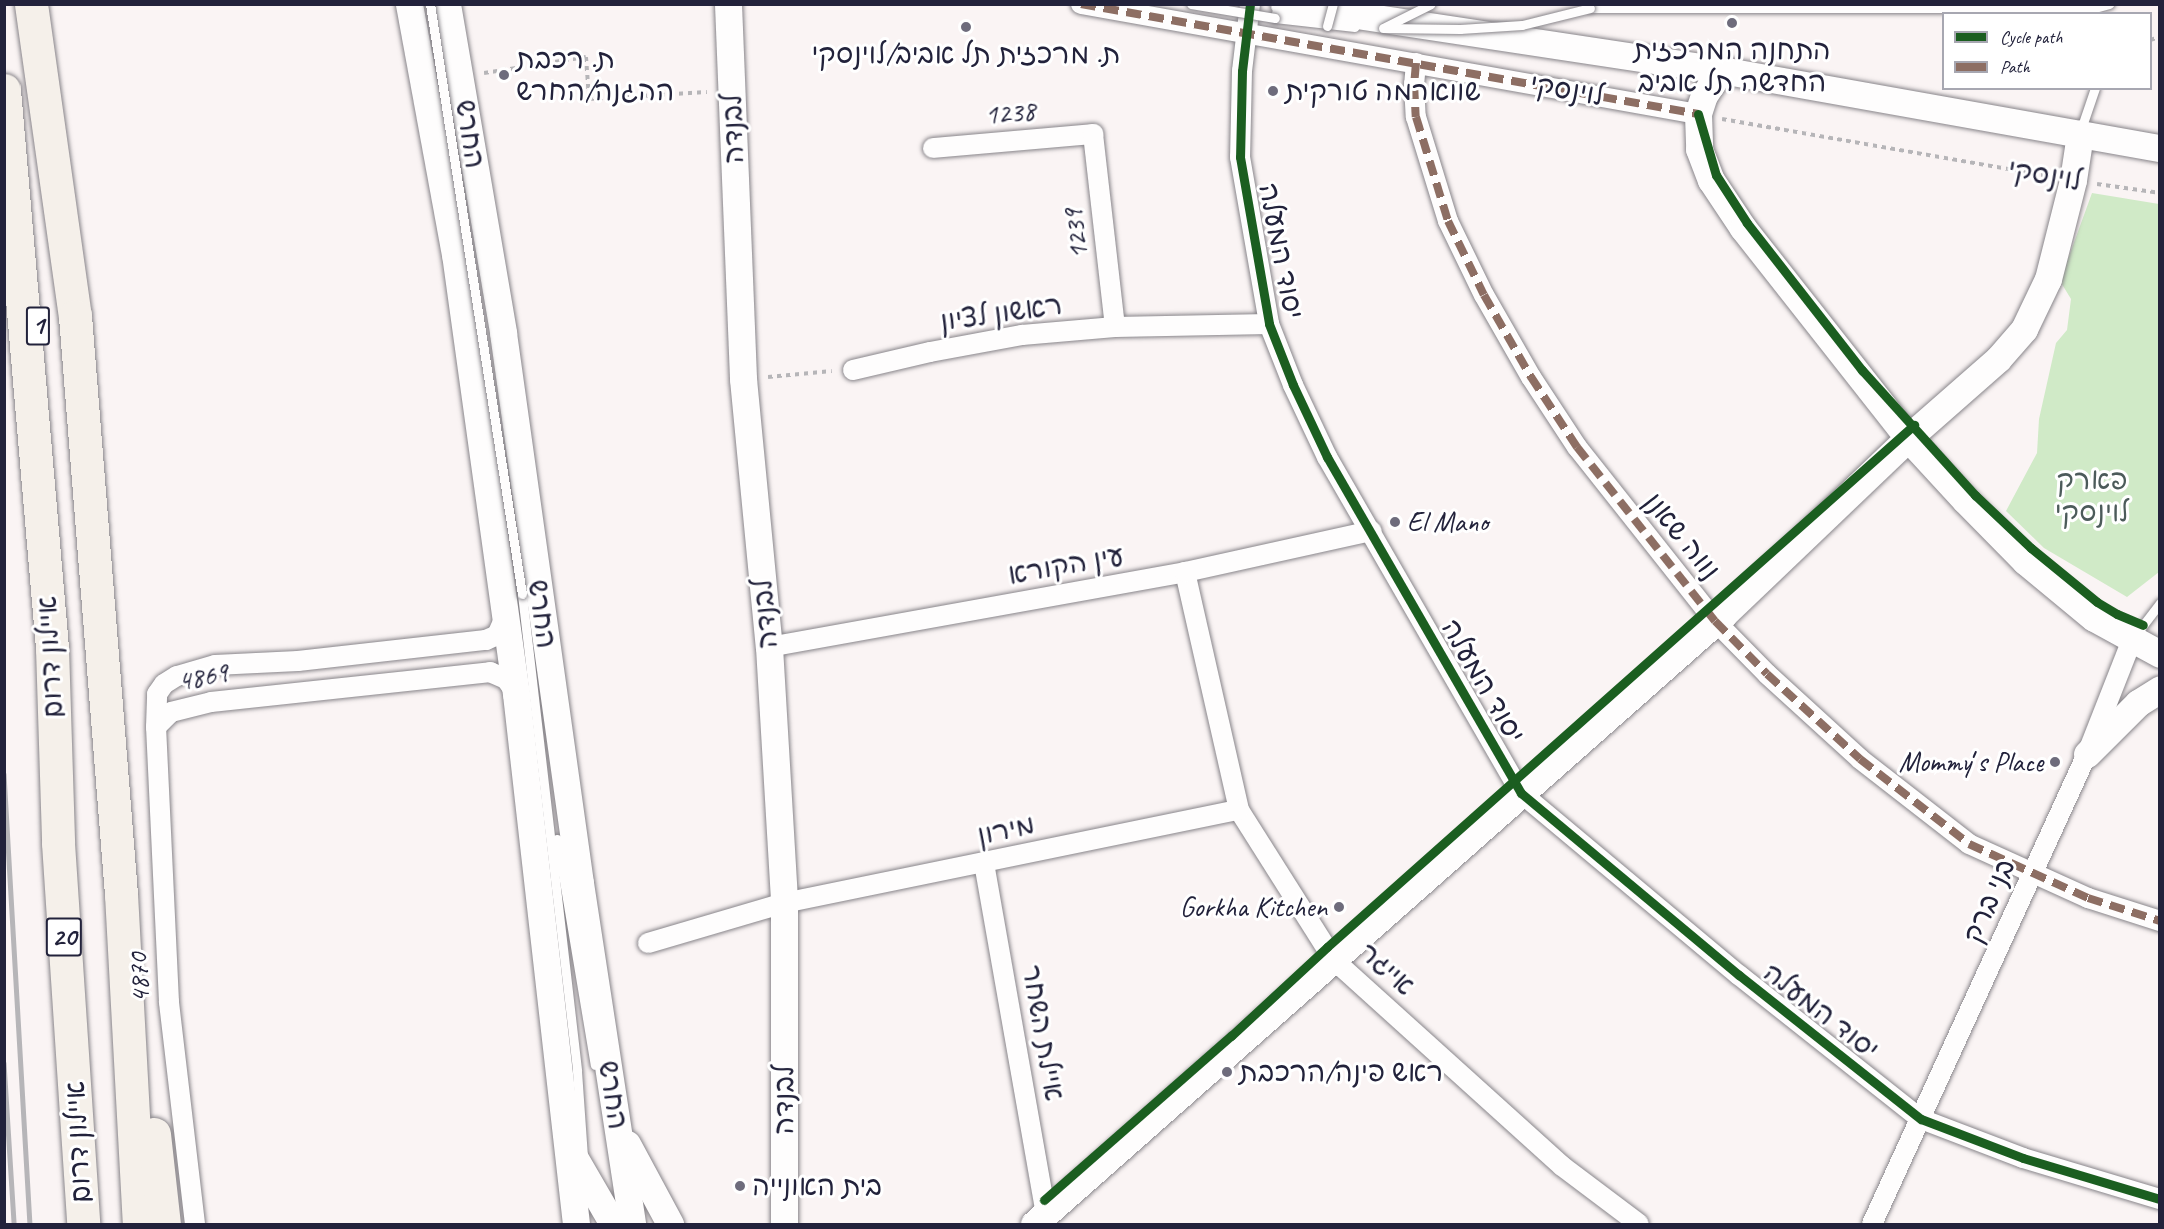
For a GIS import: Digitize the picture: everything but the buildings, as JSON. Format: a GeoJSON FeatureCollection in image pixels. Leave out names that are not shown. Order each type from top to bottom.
{"type":"FeatureCollection","features":[{"type":"Feature","properties":{"kind":"highway","name":"1"},"geometry":{"type":"LineString","coordinates":[[25,4],[52,648]]}},
{"type":"Feature","properties":{"kind":"highway"},"geometry":{"type":"LineString","coordinates":[[31,4],[75,316],[121,894],[139,1224]]}},
{"type":"Feature","properties":{"kind":"highway","name":"איילון דרום"},"geometry":{"type":"LineString","coordinates":[[4,90],[52,648],[58,843],[83,1224]]}},
{"type":"Feature","properties":{"kind":"highway"},"geometry":{"type":"LineString","coordinates":[[121,894],[149,1092],[164,1224]]}},
{"type":"Feature","properties":{"kind":"street","name":"החרש"},"geometry":{"type":"LineString","coordinates":[[409,4],[455,254],[516,694],[576,1224]]}},
{"type":"Feature","properties":{"kind":"street","name":"החרש"},"geometry":{"type":"LineString","coordinates":[[447,4],[503,333],[580,883],[632,1224]]}},
{"type":"Feature","properties":{"kind":"street","name":"לבנדה"},"geometry":{"type":"LineString","coordinates":[[728,4],[743,379],[769,647],[784,903],[784,1224]]}},
{"type":"Feature","properties":{"kind":"street","name":"לוינסקי"},"geometry":{"type":"LineString","coordinates":[[1081,4],[1698,114]]}},
{"type":"Feature","properties":{"kind":"street","name":"יסוד המעלה"},"geometry":{"type":"LineString","coordinates":[[1250,4],[1245,34],[1240,157],[1269,324],[1293,385],[1327,457],[1372,531],[1521,793],[1739,975],[1921,1119],[2023,1158],[2160,1199]]}},
{"type":"Feature","properties":{"kind":"street","name":"לוינסקי"},"geometry":{"type":"LineString","coordinates":[[1280,11],[1449,29],[1720,70],[2160,148]]}},
{"type":"Feature","properties":{"kind":"street","name":"נווה שאנן"},"geometry":{"type":"LineString","coordinates":[[1416,63],[1414,84],[1416,117],[1448,221],[1484,295],[1531,377],[1577,447],[1715,621],[1767,674],[1860,759],[1969,844],[2088,898],[2160,921]]}},
{"type":"Feature","properties":{"kind":"street"},"geometry":{"type":"LineString","coordinates":[[1720,70],[1704,95],[1698,114],[1699,149],[1711,180],[1743,228],[1908,438],[2025,561],[2094,618],[2160,654]]}},
{"type":"Feature","properties":{"kind":"street","name":"1238"},"geometry":{"type":"LineString","coordinates":[[933,148],[1093,134]]}},
{"type":"Feature","properties":{"kind":"street","name":"1239"},"geometry":{"type":"LineString","coordinates":[[1093,134],[1115,327]]}},
{"type":"Feature","properties":{"kind":"street"},"geometry":{"type":"LineString","coordinates":[[1040,1219],[1715,621],[1908,438],[1998,359],[2024,329],[2048,279],[2073,180],[2080,134]]}},
{"type":"Feature","properties":{"kind":"street","name":"ראשון לציון"},"geometry":{"type":"LineString","coordinates":[[853,370],[1022,335],[1115,327],[1269,324]]}},
{"type":"Feature","properties":{"kind":"street","name":"עין הקורא"},"geometry":{"type":"LineString","coordinates":[[769,647],[1185,572],[1372,531]]}},
{"type":"Feature","properties":{"kind":"street","name":"אייגר"},"geometry":{"type":"LineString","coordinates":[[1185,572],[1239,810],[1334,960],[1562,1166],[1639,1224]]}},
{"type":"Feature","properties":{"kind":"street","name":"4869"},"geometry":{"type":"LineString","coordinates":[[156,727],[157,694],[164,684],[190,670],[215,665],[298,661],[486,640],[497,635],[505,617]]}},
{"type":"Feature","properties":{"kind":"street","name":"בני ברק"},"geometry":{"type":"LineString","coordinates":[[1872,1224],[2087,754],[2132,640]]}},
{"type":"Feature","properties":{"kind":"street","name":"4869"},"geometry":{"type":"LineString","coordinates":[[156,727],[171,712],[212,702],[490,672],[506,679],[516,694]]}},
{"type":"Feature","properties":{"kind":"street"},"geometry":{"type":"LineString","coordinates":[[2087,754],[2138,703],[2160,689]]}},
{"type":"Feature","properties":{"kind":"street","name":"4870"},"geometry":{"type":"LineString","coordinates":[[156,727],[169,1002],[195,1224]]}},
{"type":"Feature","properties":{"kind":"street","name":"מירון"},"geometry":{"type":"LineString","coordinates":[[648,943],[784,903],[1239,810]]}},
{"type":"Feature","properties":{"kind":"street","name":"איילת השחר"},"geometry":{"type":"LineString","coordinates":[[984,863],[1040,1219]]}},
{"type":"Feature","properties":{"kind":"street"},"geometry":{"type":"LineString","coordinates":[[618,1127],[670,1224]]}},
{"type":"Feature","properties":{"kind":"street"},"geometry":{"type":"LineString","coordinates":[[565,1141],[613,1224]]}},
{"type":"Feature","properties":{"kind":"lane"},"geometry":{"type":"LineString","coordinates":[[430,4],[522,594],[577,1071],[585,1175],[583,1224]]}},
{"type":"Feature","properties":{"kind":"lane"},"geometry":{"type":"LineString","coordinates":[[1191,4],[1280,11],[1327,26],[1361,27]]}},
{"type":"Feature","properties":{"kind":"lane"},"geometry":{"type":"LineString","coordinates":[[1279,4],[1280,11]]}},
{"type":"Feature","properties":{"kind":"lane"},"geometry":{"type":"LineString","coordinates":[[1327,26],[1333,4]]}},
{"type":"Feature","properties":{"kind":"lane"},"geometry":{"type":"LineString","coordinates":[[1383,28],[1431,4]]}},
{"type":"Feature","properties":{"kind":"lane"},"geometry":{"type":"LineString","coordinates":[[1372,28],[1449,29],[1522,25],[1590,8],[2095,8],[2109,4]]}},
{"type":"Feature","properties":{"kind":"lane"},"geometry":{"type":"LineString","coordinates":[[2080,134],[2094,90]]}},
{"type":"Feature","properties":{"kind":"lane","name":"בני ברק"},"geometry":{"type":"LineString","coordinates":[[2132,640],[2160,603]]}},
{"type":"Feature","properties":{"kind":"lane"},"geometry":{"type":"LineString","coordinates":[[536,712],[586,1025],[596,1069],[618,1127]]}},
{"type":"Feature","properties":{"kind":"path"},"geometry":{"type":"LineString","coordinates":[[461,77],[586,57],[589,99],[712,92]]}},
{"type":"Feature","properties":{"kind":"path"},"geometry":{"type":"LineString","coordinates":[[743,379],[853,370]]}},
{"type":"Feature","properties":{"kind":"green space","name":"פארק לוינסקי"},"geometry":{"type":"Polygon","coordinates":[[[2092,193],[2159,204],[2159,572],[2127,597],[2044,548],[2006,511],[2037,453],[2039,419],[2056,343],[2067,330],[2071,299],[2060,281],[2092,193]]]}},
{"type":"Feature","properties":{"kind":"railway"},"geometry":{"type":"LineString","coordinates":[[4,774],[30,1224]]}},
{"type":"Feature","properties":{"kind":"railway"},"geometry":{"type":"LineString","coordinates":[[4,1063],[14,1224]]}},
{"type":"Feature","properties":{"kind":"marked path"},"geometry":{"type":"LineString","coordinates":[[1081,4],[1698,114]]}},
{"type":"Feature","properties":{"kind":"marked path"},"geometry":{"type":"LineString","coordinates":[[1416,63],[1414,84],[1416,117],[1448,221],[1484,295],[1531,377],[1577,447],[1715,621],[1767,674],[1860,759],[1969,844],[2088,898],[2160,921]]}},
{"type":"Feature","properties":{"kind":"cycle path"},"geometry":{"type":"LineString","coordinates":[[1250,4],[1242,71],[1240,157],[1269,324],[1293,385],[1327,457],[1521,793],[1739,975],[1921,1119],[2023,1158],[2160,1199]]}},
{"type":"Feature","properties":{"kind":"cycle path"},"geometry":{"type":"LineString","coordinates":[[1698,114],[1716,175],[1747,223],[1862,370],[1975,495],[2031,548],[2097,602],[2143,625]]}},
{"type":"Feature","properties":{"kind":"cycle path"},"geometry":{"type":"LineString","coordinates":[[1044,1200],[1231,1036],[1327,947],[1914,425]]}},
{"type":"Feature","properties":{"kind":"place","name":"התחנה המרכזית החדשה תל אביב"},"geometry":{"type":"Point","coordinates":[1732,23]}},
{"type":"Feature","properties":{"kind":"place","name":"ת. מרכזית תל אביב/לוינסקי"},"geometry":{"type":"Point","coordinates":[966,27]}},
{"type":"Feature","properties":{"kind":"place","name":"ת. רכבת ההגנה/החרש"},"geometry":{"type":"Point","coordinates":[504,75]}},
{"type":"Feature","properties":{"kind":"place","name":"שווארמה טורקית"},"geometry":{"type":"Point","coordinates":[1273,91]}},
{"type":"Feature","properties":{"kind":"place","name":"El Mano"},"geometry":{"type":"Point","coordinates":[1395,522]}},
{"type":"Feature","properties":{"kind":"place","name":"Mommy׳s Place"},"geometry":{"type":"Point","coordinates":[2055,762]}},
{"type":"Feature","properties":{"kind":"place","name":"Gorkha Kitchen"},"geometry":{"type":"Point","coordinates":[1339,907]}},
{"type":"Feature","properties":{"kind":"place","name":"ראש פינה/הרכבת"},"geometry":{"type":"Point","coordinates":[1227,1072]}},
{"type":"Feature","properties":{"kind":"place","name":"בית האונייה"},"geometry":{"type":"Point","coordinates":[740,1186]}}]}
